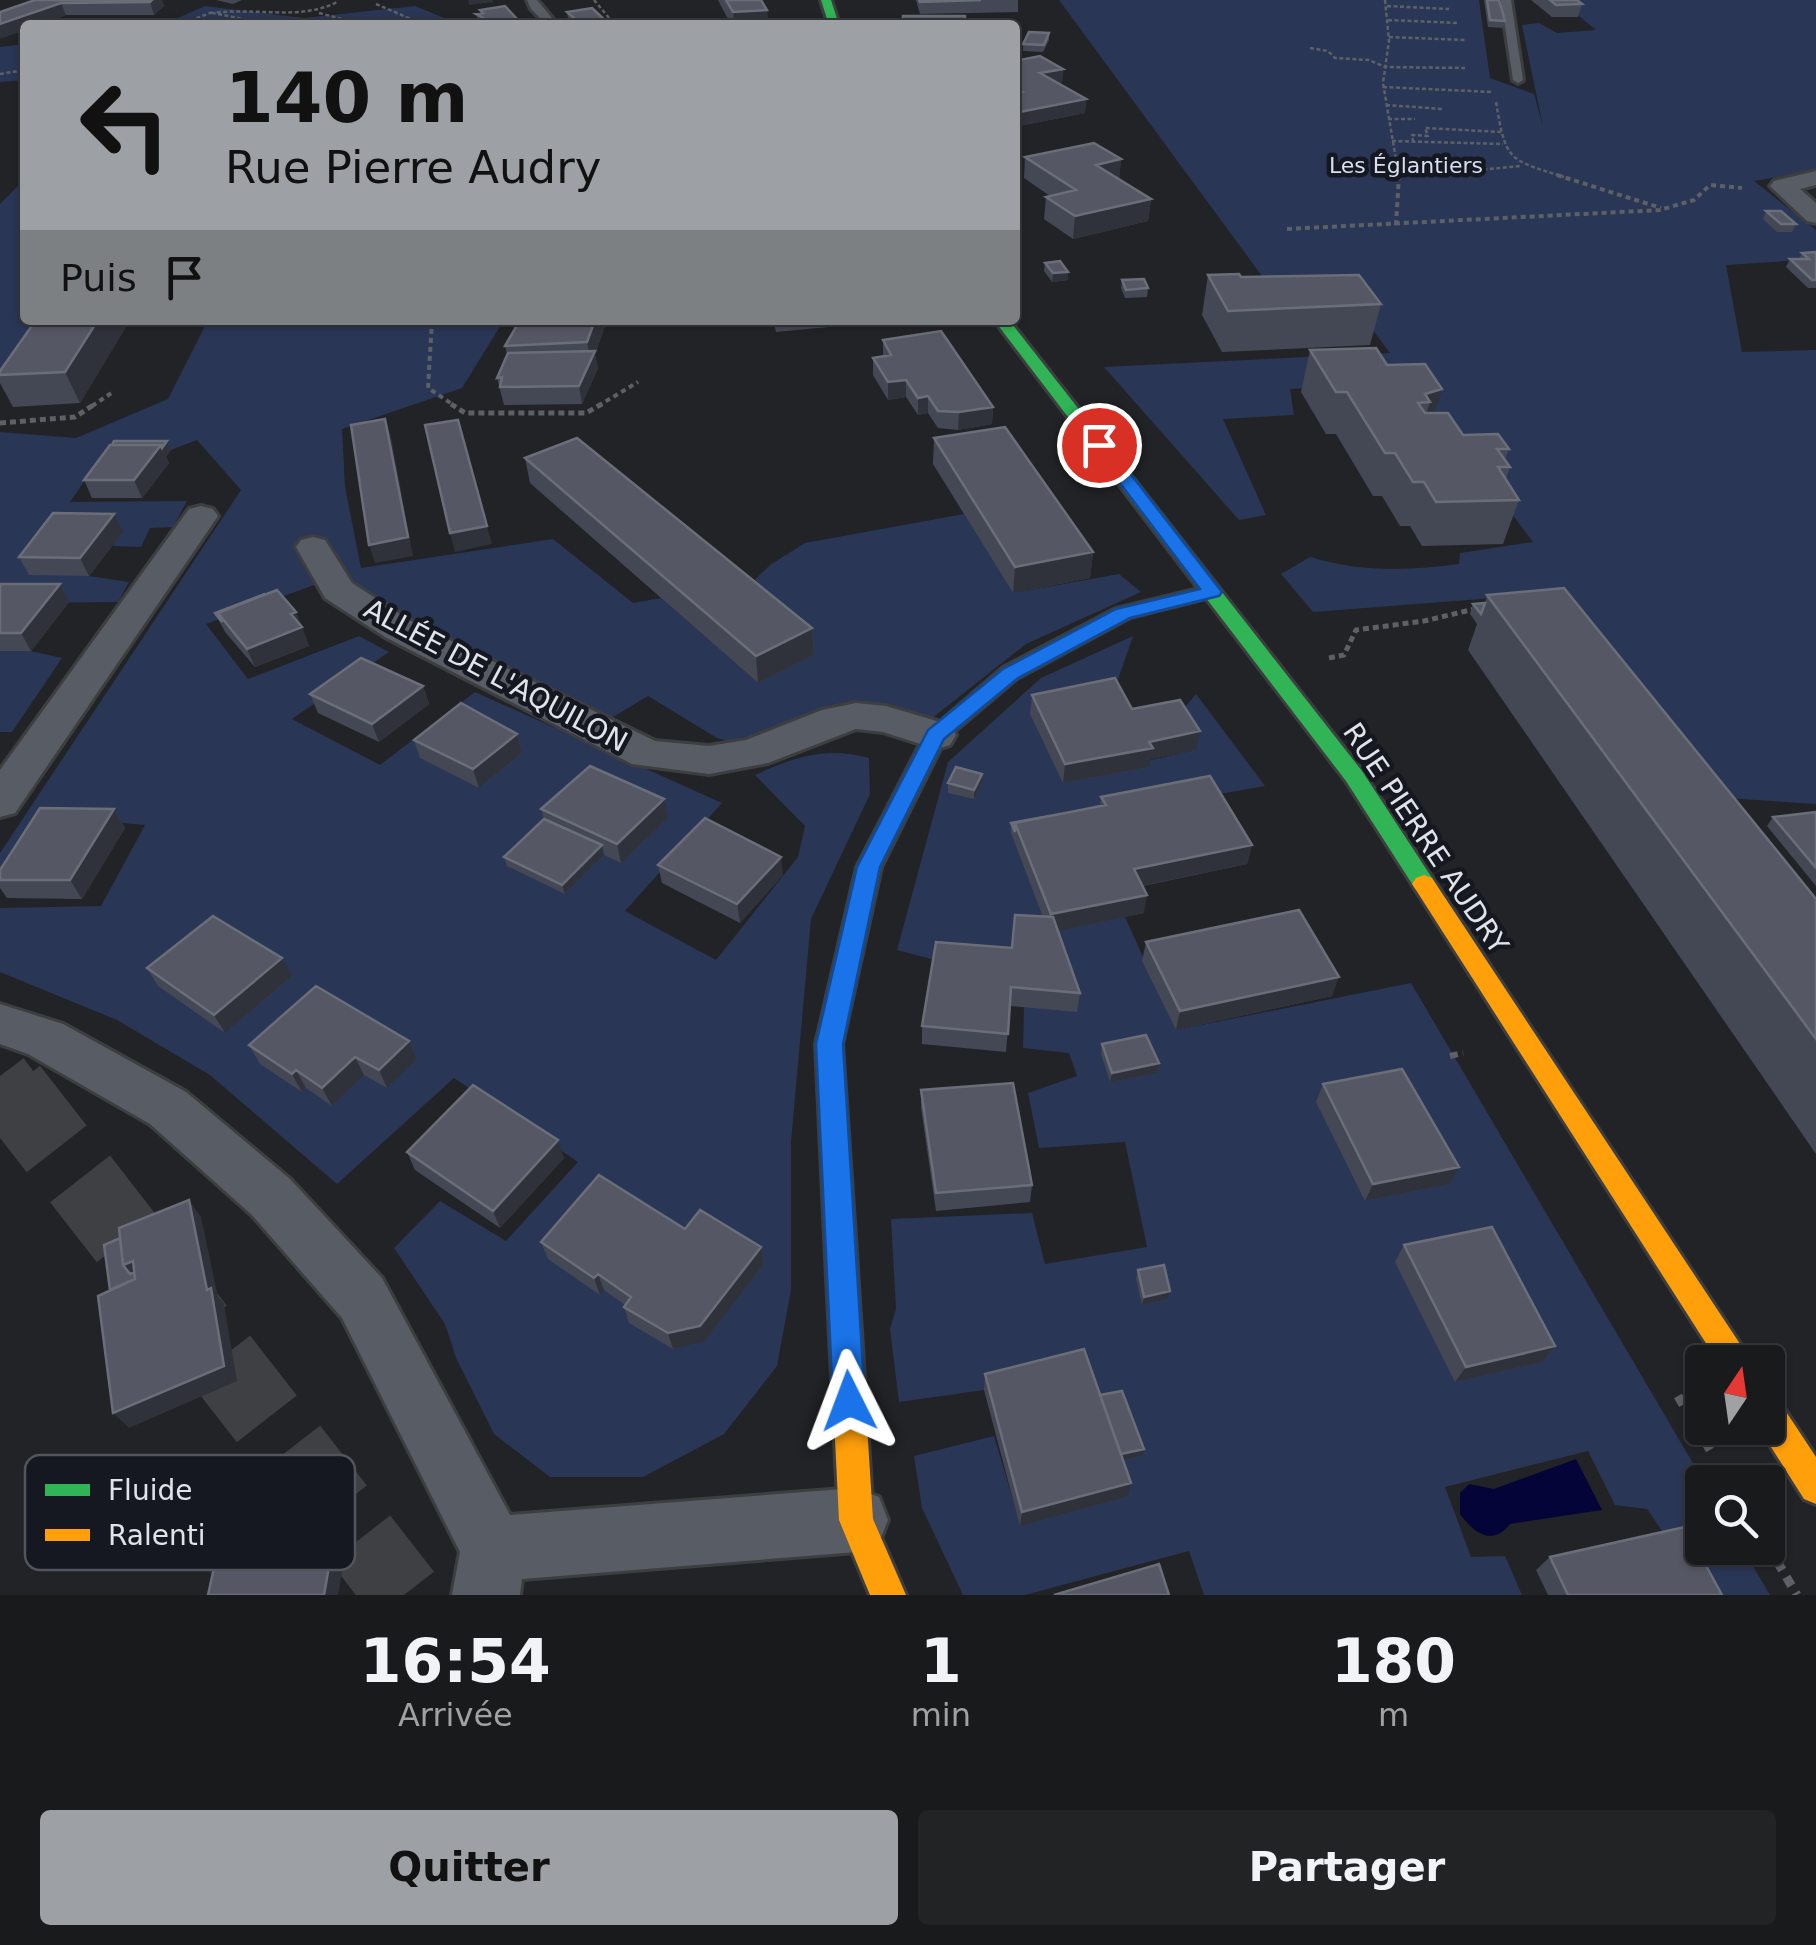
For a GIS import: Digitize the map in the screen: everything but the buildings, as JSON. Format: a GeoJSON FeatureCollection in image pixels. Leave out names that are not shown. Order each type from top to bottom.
{"type":"FeatureCollection","features":[{"type":"Feature","properties":{"kind":"street"},"geometry":{"type":"LineString","coordinates":[[1816,178],[1782,186],[1816,216]]}},
{"type":"Feature","properties":{"kind":"street","name":"RUE PIERRE AUDRY"},"geometry":{"type":"LineString","coordinates":[[1006,325],[1354,776],[1725,1345]]}},
{"type":"Feature","properties":{"kind":"street"},"geometry":{"type":"LineString","coordinates":[[0,802],[201,516]]}},
{"type":"Feature","properties":{"kind":"street","name":"ALLÉE DE L'AQUILON"},"geometry":{"type":"LineString","coordinates":[[314,548],[338,590],[398,629],[647,754],[709,760],[753,753],[836,719],[856,716],[886,718],[936,735]]}},
{"type":"Feature","properties":{"kind":"street"},"geometry":{"type":"LineString","coordinates":[[888,1595],[856,1520],[830,1044],[868,867],[936,735],[1010,674],[1123,613],[1212,592]]}},
{"type":"Feature","properties":{"kind":"street"},"geometry":{"type":"LineString","coordinates":[[0,1024],[44,1039],[168,1108],[271,1197],[362,1298],[490,1572],[856,1520]]}},
{"type":"Feature","properties":{"kind":"street"},"geometry":{"type":"LineString","coordinates":[[1785,1439],[1816,1487]]}},
{"type":"Feature","properties":{"kind":"lane"},"geometry":{"type":"LineString","coordinates":[[532,0],[548,20]]}},
{"type":"Feature","properties":{"kind":"lane"},"geometry":{"type":"LineString","coordinates":[[1506,0],[1518,80]]}},
{"type":"Feature","properties":{"kind":"path"},"geometry":{"type":"LineString","coordinates":[[594,0],[611,20]]}},
{"type":"Feature","properties":{"kind":"path"},"geometry":{"type":"LineString","coordinates":[[318,12],[338,2]]}},
{"type":"Feature","properties":{"kind":"path"},"geometry":{"type":"LineString","coordinates":[[1396,224],[1399,168],[1383,88],[1389,37],[1386,3],[1449,9]]}},
{"type":"Feature","properties":{"kind":"path"},"geometry":{"type":"LineString","coordinates":[[376,4],[413,20]]}},
{"type":"Feature","properties":{"kind":"path"},"geometry":{"type":"LineString","coordinates":[[219,9],[213,13],[247,20]]}},
{"type":"Feature","properties":{"kind":"path"},"geometry":{"type":"LineString","coordinates":[[191,20],[219,9],[318,12],[347,20]]}},
{"type":"Feature","properties":{"kind":"path"},"geometry":{"type":"LineString","coordinates":[[1388,20],[1459,24]]}},
{"type":"Feature","properties":{"kind":"path"},"geometry":{"type":"LineString","coordinates":[[1389,37],[1467,40]]}},
{"type":"Feature","properties":{"kind":"path"},"geometry":{"type":"LineString","coordinates":[[1310,48],[1328,51],[1336,58],[1369,60],[1385,67],[1465,68]]}},
{"type":"Feature","properties":{"kind":"path"},"geometry":{"type":"LineString","coordinates":[[1492,81],[1508,154],[1527,166],[1665,210]]}},
{"type":"Feature","properties":{"kind":"path"},"geometry":{"type":"LineString","coordinates":[[1383,88],[1495,92]]}},
{"type":"Feature","properties":{"kind":"path"},"geometry":{"type":"LineString","coordinates":[[1386,105],[1444,109]]}},
{"type":"Feature","properties":{"kind":"path"},"geometry":{"type":"LineString","coordinates":[[1388,119],[1414,120]]}},
{"type":"Feature","properties":{"kind":"path"},"geometry":{"type":"LineString","coordinates":[[1413,142],[1412,135],[1428,136],[1425,128],[1501,132]]}},
{"type":"Feature","properties":{"kind":"path"},"geometry":{"type":"LineString","coordinates":[[1392,141],[1503,144]]}},
{"type":"Feature","properties":{"kind":"path"},"geometry":{"type":"LineString","coordinates":[[1399,168],[1470,171],[1527,166]]}},
{"type":"Feature","properties":{"kind":"path"},"geometry":{"type":"LineString","coordinates":[[1287,230],[1665,210],[1694,200],[1710,185],[1724,184]]}},
{"type":"Feature","properties":{"kind":"path"},"geometry":{"type":"LineString","coordinates":[[432,325],[428,388],[465,413],[586,413],[638,382]]}},
{"type":"Feature","properties":{"kind":"path"},"geometry":{"type":"LineString","coordinates":[[0,423],[75,417],[114,392]]}},
{"type":"Feature","properties":{"kind":"path"},"geometry":{"type":"LineString","coordinates":[[1328,658],[1344,655],[1356,630],[1481,608]]}},
{"type":"Feature","properties":{"kind":"path"},"geometry":{"type":"LineString","coordinates":[[1450,1056],[1463,1053]]}},
{"type":"Feature","properties":{"kind":"path"},"geometry":{"type":"LineString","coordinates":[[1780,1565],[1798,1595]]}},
{"type":"Feature","properties":{"kind":"green space","name":"Les Églantiers"},"geometry":{"type":"Polygon","coordinates":[[[1059,0],[1479,0],[1490,78],[1534,94],[1543,127],[1522,25],[1539,23],[1557,33],[1596,30],[1559,0],[1816,0],[1816,171],[1754,181],[1816,230],[1816,259],[1726,265],[1742,352],[1816,350],[1816,804],[1697,796],[1531,595],[1313,612],[1281,574],[1310,557],[1365,568],[1421,568],[1459,564],[1460,553],[1533,542],[1427,401],[1374,385],[1290,389],[1294,415],[1223,419],[1266,515],[1239,520],[1104,367],[1390,353],[1341,288],[1273,291],[1059,0]]]}},
{"type":"Feature","properties":{"kind":"green space"},"geometry":{"type":"Polygon","coordinates":[[[205,6],[304,18],[415,6],[449,20],[173,20],[205,6]]]}},
{"type":"Feature","properties":{"kind":"green space"},"geometry":{"type":"Polygon","coordinates":[[[20,45],[20,80],[0,82],[0,47],[20,45]]]}},
{"type":"Feature","properties":{"kind":"green space"},"geometry":{"type":"Polygon","coordinates":[[[20,184],[20,325],[34,325],[0,376],[0,204],[20,184]]]}},
{"type":"Feature","properties":{"kind":"green space"},"geometry":{"type":"Polygon","coordinates":[[[205,325],[501,325],[462,388],[342,429],[345,487],[361,568],[553,539],[633,603],[661,598],[758,683],[740,594],[770,565],[805,543],[964,514],[1013,593],[1119,574],[1141,592],[1026,644],[931,719],[873,707],[746,745],[717,738],[648,696],[608,720],[414,628],[339,576],[206,624],[248,679],[359,636],[389,652],[292,719],[380,765],[475,692],[722,803],[625,911],[716,960],[798,857],[805,826],[755,775],[810,755],[839,753],[869,758],[870,794],[811,919],[791,1142],[791,1290],[777,1366],[724,1434],[643,1477],[550,1477],[494,1434],[456,1358],[445,1324],[394,1248],[440,1201],[506,1241],[578,1162],[454,1078],[337,1184],[210,1075],[117,1020],[0,972],[0,908],[101,906],[145,825],[55,817],[15,868],[0,869],[0,853],[241,490],[197,440],[171,450],[119,450],[96,464],[70,502],[187,501],[173,527],[150,528],[141,547],[113,546],[121,532],[89,576],[129,582],[118,602],[8,603],[0,612],[0,432],[76,438],[168,399],[205,325]]]}},
{"type":"Feature","properties":{"kind":"green space"},"geometry":{"type":"Polygon","coordinates":[[[1133,636],[1112,697],[1146,761],[1196,750],[1176,718],[1196,694],[1265,786],[1100,815],[1125,917],[1176,1030],[1411,983],[1694,1465],[1685,1465],[1685,1565],[1752,1565],[1770,1595],[1698,1595],[1647,1509],[1615,1505],[1588,1451],[1445,1487],[1471,1557],[1505,1556],[1522,1595],[1204,1595],[1189,1551],[1025,1595],[963,1595],[922,1508],[914,1456],[994,1436],[1021,1526],[1126,1496],[984,1390],[899,1402],[890,1329],[896,1309],[891,1219],[1032,1213],[1045,1264],[1147,1247],[1125,1142],[1039,1148],[1028,1093],[1077,1076],[1069,1053],[1023,1048],[1024,1007],[1010,967],[935,960],[897,950],[948,762],[1041,678],[1133,636]]]}},
{"type":"Feature","properties":{"kind":"green space"},"geometry":{"type":"Polygon","coordinates":[[[0,651],[31,651],[62,658],[12,732],[0,732],[0,651]]]}},
{"type":"Feature","properties":{"kind":"shaded area"},"geometry":{"type":"Polygon","coordinates":[[[1576,1459],[1602,1510],[1510,1524],[1490,1536],[1477,1532],[1460,1514],[1460,1493],[1469,1484],[1494,1489],[1576,1459]]]}},
{"type":"Feature","properties":{"kind":"tunnel"},"geometry":{"type":"LineString","coordinates":[[0,1076],[12,1092]]}},
{"type":"Feature","properties":{"kind":"tunnel"},"geometry":{"type":"LineString","coordinates":[[10,1089],[295,1455]]}},
{"type":"Feature","properties":{"kind":"tunnel"},"geometry":{"type":"LineString","coordinates":[[355,1532],[404,1595]]}},
{"type":"Feature","properties":{"kind":"traffic: fast"},"geometry":{"type":"LineString","coordinates":[[826,0],[832,20]]}},
{"type":"Feature","properties":{"kind":"traffic: fast"},"geometry":{"type":"LineString","coordinates":[[1005,325],[1354,776],[1424,884]]}},
{"type":"Feature","properties":{"kind":"traffic: fast"},"geometry":{"type":"LineString","coordinates":[[840,1237],[829,1044],[869,867],[936,735],[1010,673],[1123,613],[1212,591]]}},
{"type":"Feature","properties":{"kind":"traffic: slow"},"geometry":{"type":"LineString","coordinates":[[1424,884],[1725,1345]]}},
{"type":"Feature","properties":{"kind":"traffic: slow"},"geometry":{"type":"LineString","coordinates":[[840,1237],[856,1520],[888,1595]]}},
{"type":"Feature","properties":{"kind":"traffic: slow"},"geometry":{"type":"LineString","coordinates":[[1785,1439],[1816,1487]]}},
{"type":"Feature","properties":{"kind":"route"},"geometry":{"type":"LineString","coordinates":[[849,1401],[830,1044],[868,867],[936,735],[1010,674],[1123,613],[1212,592],[1099,445]]}}]}
